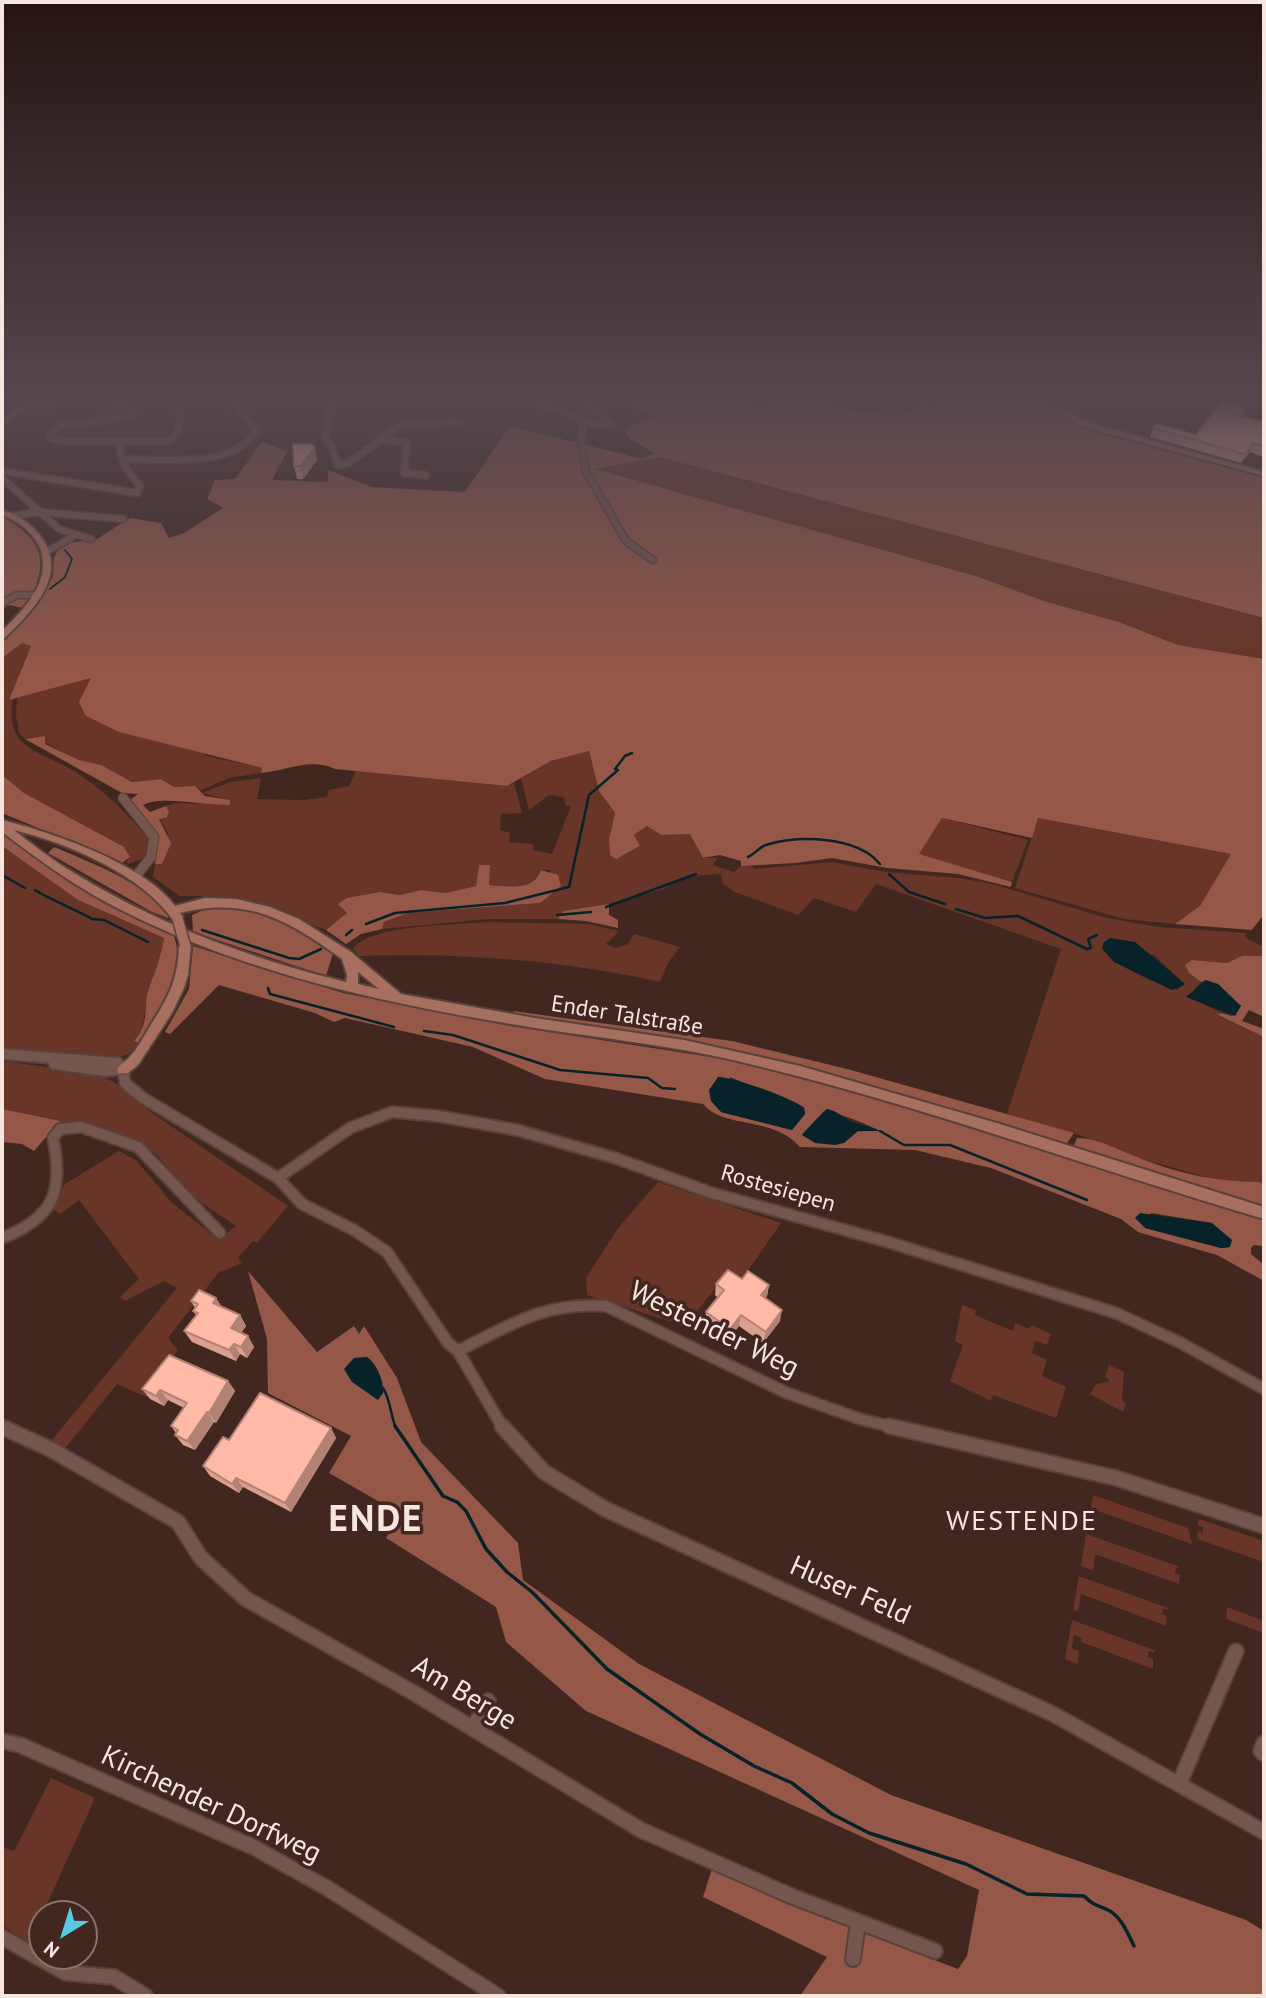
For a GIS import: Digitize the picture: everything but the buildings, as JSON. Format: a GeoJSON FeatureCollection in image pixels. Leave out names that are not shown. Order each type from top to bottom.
{"type":"FeatureCollection","features":[{"type":"Feature","properties":{"kind":"main road"},"geometry":{"type":"LineString","coordinates":[[2,512],[13,516],[36,534],[46,552],[47,574],[39,596],[2,636]]}},
{"type":"Feature","properties":{"kind":"main road"},"geometry":{"type":"LineString","coordinates":[[2,826],[22,829],[136,876],[158,891],[176,915],[185,945],[186,962],[179,993],[136,1060],[121,1066]]}},
{"type":"Feature","properties":{"kind":"main road","name":"Ender Talstraße"},"geometry":{"type":"LineString","coordinates":[[2,826],[60,871],[146,917],[231,953],[351,988],[397,998],[728,1054],[832,1079],[1264,1213]]}},
{"type":"Feature","properties":{"kind":"main road"},"geometry":{"type":"LineString","coordinates":[[176,915],[210,901],[243,905],[282,917],[314,931],[345,952],[397,998]]}},
{"type":"Feature","properties":{"kind":"main road"},"geometry":{"type":"LineString","coordinates":[[345,952],[353,975],[351,988]]}},
{"type":"Feature","properties":{"kind":"street"},"geometry":{"type":"LineString","coordinates":[[17,489],[31,500],[48,523],[74,536],[91,539]]}},
{"type":"Feature","properties":{"kind":"street"},"geometry":{"type":"LineString","coordinates":[[114,489],[137,493],[141,489]]}},
{"type":"Feature","properties":{"kind":"street"},"geometry":{"type":"LineString","coordinates":[[598,489],[626,541],[653,560]]}},
{"type":"Feature","properties":{"kind":"street"},"geometry":{"type":"LineString","coordinates":[[13,516],[38,512],[123,519]]}},
{"type":"Feature","properties":{"kind":"street"},"geometry":{"type":"LineString","coordinates":[[46,552],[74,536]]}},
{"type":"Feature","properties":{"kind":"street"},"geometry":{"type":"LineString","coordinates":[[2,603],[17,594],[39,596]]}},
{"type":"Feature","properties":{"kind":"street"},"geometry":{"type":"LineString","coordinates":[[122,798],[153,836],[152,858],[136,876]]}},
{"type":"Feature","properties":{"kind":"street"},"geometry":{"type":"LineString","coordinates":[[2,1054],[114,1072],[121,1066],[125,1083],[144,1098],[278,1178],[302,1205],[354,1230],[387,1252],[448,1343],[458,1351]]}},
{"type":"Feature","properties":{"kind":"street","name":"Rostesiepen"},"geometry":{"type":"LineString","coordinates":[[278,1178],[350,1128],[392,1112],[438,1116],[517,1130],[615,1158],[695,1188],[888,1242],[1127,1317],[1264,1388]]}},
{"type":"Feature","properties":{"kind":"street"},"geometry":{"type":"LineString","coordinates":[[2,1238],[17,1233],[34,1222],[55,1196],[60,1165],[53,1138],[60,1129],[70,1127],[81,1127],[138,1147],[220,1233]]}},
{"type":"Feature","properties":{"kind":"street","name":"Westender Weg"},"geometry":{"type":"LineString","coordinates":[[458,1351],[525,1317],[552,1308],[574,1304],[606,1306],[636,1318],[786,1394],[860,1419],[1116,1478],[1264,1526]]}},
{"type":"Feature","properties":{"kind":"street","name":"Huser Feld"},"geometry":{"type":"LineString","coordinates":[[458,1351],[505,1431],[544,1472],[605,1509],[1053,1714],[1264,1832]]}},
{"type":"Feature","properties":{"kind":"street","name":"Am Berge"},"geometry":{"type":"LineString","coordinates":[[2,1427],[50,1449],[178,1522],[201,1558],[246,1599],[473,1729],[641,1830],[791,1896],[935,1951]]}},
{"type":"Feature","properties":{"kind":"street"},"geometry":{"type":"LineString","coordinates":[[1179,1784],[1236,1651]]}},
{"type":"Feature","properties":{"kind":"street"},"geometry":{"type":"LineString","coordinates":[[473,1729],[488,1701]]}},
{"type":"Feature","properties":{"kind":"street","name":"Kirchender Dorfweg"},"geometry":{"type":"LineString","coordinates":[[2,1741],[20,1745],[253,1847],[327,1888],[498,1996]]}},
{"type":"Feature","properties":{"kind":"street"},"geometry":{"type":"LineString","coordinates":[[1264,1743],[1261,1751],[1264,1754]]}},
{"type":"Feature","properties":{"kind":"street"},"geometry":{"type":"LineString","coordinates":[[853,1959],[858,1922]]}},
{"type":"Feature","properties":{"kind":"street"},"geometry":{"type":"LineString","coordinates":[[2,1937],[66,1973],[114,1977],[145,1996]]}},
{"type":"Feature","properties":{"kind":"shaded area"},"geometry":{"type":"Polygon","coordinates":[[[211,489],[414,489],[465,492],[467,489],[667,489],[976,576],[1044,601],[1119,622],[1178,645],[1264,659],[1264,914],[1252,930],[1175,924],[1200,906],[1231,854],[1038,818],[1032,838],[942,818],[919,854],[1012,882],[1011,887],[958,874],[887,868],[832,858],[741,866],[741,861],[720,855],[703,858],[690,834],[661,835],[647,826],[634,835],[640,846],[616,859],[610,855],[609,839],[615,813],[599,791],[589,751],[551,761],[507,786],[335,769],[316,764],[261,773],[262,768],[119,732],[86,716],[79,702],[91,678],[9,700],[31,646],[22,643],[2,658],[2,640],[43,594],[53,576],[54,558],[58,550],[70,543],[97,539],[130,518],[161,523],[169,538],[184,533],[223,508],[207,499],[211,489]]]}},
{"type":"Feature","properties":{"kind":"shaded area"},"geometry":{"type":"Polygon","coordinates":[[[665,489],[781,489],[1264,618],[1264,659],[1178,645],[1119,622],[1044,601],[976,576],[665,489]]]}},
{"type":"Feature","properties":{"kind":"shaded area"},"geometry":{"type":"Polygon","coordinates":[[[781,489],[1264,489],[1264,618],[781,489]]]}},
{"type":"Feature","properties":{"kind":"shaded area"},"geometry":{"type":"Polygon","coordinates":[[[2,517],[28,535],[40,556],[38,580],[24,608],[9,605],[2,609],[2,517]]]}},
{"type":"Feature","properties":{"kind":"shaded area"},"geometry":{"type":"Polygon","coordinates":[[[22,642],[32,646],[17,680],[14,694],[12,719],[15,731],[27,746],[72,770],[113,801],[148,838],[147,857],[128,864],[126,862],[130,857],[24,793],[2,775],[2,658],[22,642]]]}},
{"type":"Feature","properties":{"kind":"shaded area"},"geometry":{"type":"Polygon","coordinates":[[[92,677],[207,756],[262,768],[261,773],[229,778],[199,791],[194,786],[174,787],[161,779],[132,782],[101,765],[79,760],[33,737],[25,739],[19,733],[17,698],[92,677]]]}},
{"type":"Feature","properties":{"kind":"shaded area"},"geometry":{"type":"Polygon","coordinates":[[[45,736],[45,744],[79,760],[101,765],[132,782],[161,779],[174,787],[195,786],[205,796],[230,800],[230,805],[161,801],[143,805],[150,812],[166,806],[169,812],[167,817],[159,819],[171,843],[162,864],[155,864],[158,836],[130,800],[138,794],[122,793],[25,739],[45,736]]]}},
{"type":"Feature","properties":{"kind":"shaded area"},"geometry":{"type":"Polygon","coordinates":[[[589,751],[599,791],[615,813],[609,839],[610,855],[640,846],[634,835],[647,826],[661,835],[690,833],[703,858],[717,858],[713,865],[734,872],[741,866],[752,866],[754,869],[832,862],[887,872],[989,883],[1107,918],[1159,927],[1246,933],[1246,938],[1264,947],[1262,956],[1242,956],[1227,963],[1192,960],[1189,973],[1201,982],[1194,989],[1201,1003],[1221,1013],[1219,1016],[1264,1037],[1264,1185],[1217,1180],[1142,1159],[1074,1133],[1007,1114],[1061,949],[876,884],[856,912],[814,898],[798,915],[735,892],[723,884],[721,874],[687,876],[663,889],[609,904],[563,911],[558,919],[488,919],[382,929],[384,922],[408,913],[540,903],[551,870],[541,870],[532,882],[526,885],[488,885],[479,865],[476,886],[445,893],[421,890],[400,895],[380,892],[326,930],[259,904],[213,896],[180,896],[153,877],[155,864],[162,864],[168,833],[159,818],[169,812],[166,806],[175,803],[230,805],[229,800],[202,793],[230,782],[261,778],[257,799],[304,800],[327,797],[329,790],[349,786],[356,771],[507,786],[514,783],[522,813],[501,814],[500,830],[510,833],[509,842],[533,844],[533,850],[552,854],[571,806],[566,806],[564,797],[549,795],[529,810],[521,779],[551,761],[589,751]],[[1102,948],[1115,961],[1147,979],[1177,990],[1185,984],[1154,955],[1102,948]]]}},
{"type":"Feature","properties":{"kind":"shaded area"},"geometry":{"type":"Polygon","coordinates":[[[2,775],[24,793],[124,847],[130,857],[122,863],[2,813],[2,775]]]}},
{"type":"Feature","properties":{"kind":"shaded area"},"geometry":{"type":"Polygon","coordinates":[[[942,818],[1028,840],[1012,882],[918,855],[942,818]]]}},
{"type":"Feature","properties":{"kind":"shaded area"},"geometry":{"type":"Polygon","coordinates":[[[1038,818],[1231,854],[1200,907],[1175,924],[1124,919],[1015,888],[1038,818]]]}},
{"type":"Feature","properties":{"kind":"shaded area"},"geometry":{"type":"Polygon","coordinates":[[[2,833],[56,873],[174,936],[178,965],[175,979],[164,1005],[140,1043],[134,1041],[143,1028],[148,992],[164,938],[78,900],[2,846],[2,833]]]}},
{"type":"Feature","properties":{"kind":"shaded area"},"geometry":{"type":"Polygon","coordinates":[[[2,846],[78,900],[164,938],[158,971],[149,986],[140,1043],[128,1054],[115,1059],[2,1048],[2,846]]]}},
{"type":"Feature","properties":{"kind":"shaded area"},"geometry":{"type":"Polygon","coordinates":[[[54,847],[130,882],[157,901],[169,913],[168,918],[152,912],[48,853],[54,847]]]}},
{"type":"Feature","properties":{"kind":"shaded area"},"geometry":{"type":"Polygon","coordinates":[[[479,865],[490,865],[489,885],[526,885],[537,877],[541,870],[558,875],[561,886],[540,903],[408,913],[384,922],[382,929],[361,934],[346,944],[326,930],[347,913],[338,904],[347,898],[380,892],[400,895],[421,890],[445,893],[476,886],[479,865]]]}},
{"type":"Feature","properties":{"kind":"shaded area"},"geometry":{"type":"Polygon","coordinates":[[[609,904],[609,915],[618,920],[618,928],[586,921],[558,919],[563,911],[609,904]]]}},
{"type":"Feature","properties":{"kind":"shaded area"},"geometry":{"type":"Polygon","coordinates":[[[211,907],[260,914],[291,925],[320,941],[334,950],[326,976],[193,932],[192,915],[211,907]]]}},
{"type":"Feature","properties":{"kind":"shaded area"},"geometry":{"type":"Polygon","coordinates":[[[487,922],[588,924],[619,931],[606,944],[616,948],[628,944],[634,934],[680,947],[668,963],[660,982],[548,963],[473,957],[359,956],[353,949],[362,941],[395,930],[487,922]]]}},
{"type":"Feature","properties":{"kind":"shaded area"},"geometry":{"type":"Polygon","coordinates":[[[193,946],[343,993],[511,1026],[724,1059],[845,1088],[1264,1220],[1264,1246],[1254,1245],[1251,1254],[1264,1265],[1264,1281],[1217,1255],[1138,1232],[1121,1219],[991,1168],[915,1150],[800,1147],[777,1131],[723,1117],[703,1104],[545,1079],[473,1047],[345,1018],[334,1022],[315,1013],[219,985],[170,1034],[165,1032],[189,989],[193,946]],[[730,1077],[721,1112],[792,1130],[805,1114],[804,1107],[730,1077]],[[824,1111],[813,1126],[804,1132],[878,1131],[852,1119],[824,1111]],[[1151,1213],[1145,1228],[1221,1248],[1230,1247],[1212,1223],[1151,1213]]]}},
{"type":"Feature","properties":{"kind":"shaded area"},"geometry":{"type":"Polygon","coordinates":[[[1264,949],[1264,1017],[1249,1010],[1242,1021],[1264,1029],[1264,1037],[1218,1015],[1221,1013],[1232,1016],[1241,1006],[1206,980],[1201,982],[1189,973],[1185,965],[1192,960],[1227,963],[1242,956],[1262,956],[1264,949]]]}},
{"type":"Feature","properties":{"kind":"shaded area"},"geometry":{"type":"Polygon","coordinates":[[[513,1011],[732,1041],[851,1070],[1074,1133],[1065,1146],[848,1078],[728,1048],[514,1015],[513,1011]]]}},
{"type":"Feature","properties":{"kind":"shaded area"},"geometry":{"type":"Polygon","coordinates":[[[2,1061],[93,1073],[114,1082],[152,1113],[288,1206],[257,1243],[253,1241],[238,1258],[242,1263],[218,1273],[168,1338],[178,1350],[147,1397],[117,1384],[63,1451],[48,1445],[177,1288],[164,1281],[125,1301],[120,1297],[139,1279],[79,1200],[60,1214],[51,1208],[65,1184],[119,1151],[136,1160],[171,1202],[219,1240],[236,1226],[189,1194],[157,1155],[128,1139],[2,1109],[2,1061]]]}},
{"type":"Feature","properties":{"kind":"shaded area"},"geometry":{"type":"Polygon","coordinates":[[[2,1109],[60,1121],[34,1151],[22,1144],[2,1142],[2,1109]]]}},
{"type":"Feature","properties":{"kind":"shaded area"},"geometry":{"type":"Polygon","coordinates":[[[1077,1138],[1102,1143],[1185,1173],[1229,1181],[1259,1182],[1264,1185],[1264,1207],[1079,1151],[1074,1145],[1077,1138]]]}},
{"type":"Feature","properties":{"kind":"shaded area"},"geometry":{"type":"Polygon","coordinates":[[[658,1182],[781,1223],[743,1278],[727,1274],[685,1326],[587,1295],[586,1278],[618,1228],[658,1182]]]}},
{"type":"Feature","properties":{"kind":"shaded area"},"geometry":{"type":"Polygon","coordinates":[[[248,1271],[317,1352],[354,1326],[359,1334],[364,1326],[397,1378],[421,1442],[518,1543],[523,1580],[639,1664],[891,1795],[1246,1920],[1264,1931],[1264,1996],[800,1996],[827,1957],[703,1897],[712,1869],[787,1904],[958,1969],[967,1956],[979,1890],[586,1711],[506,1642],[496,1607],[386,1538],[399,1513],[329,1473],[351,1436],[268,1393],[267,1339],[248,1271]]]}},
{"type":"Feature","properties":{"kind":"shaded area"},"geometry":{"type":"Polygon","coordinates":[[[962,1305],[976,1310],[975,1315],[1013,1331],[1015,1323],[1029,1329],[1032,1325],[1051,1334],[1047,1345],[1035,1341],[1032,1353],[1047,1360],[1042,1376],[1066,1387],[1056,1418],[993,1395],[991,1401],[950,1381],[963,1345],[955,1341],[962,1305]]]}},
{"type":"Feature","properties":{"kind":"shaded area"},"geometry":{"type":"Polygon","coordinates":[[[1109,1365],[1124,1372],[1122,1400],[1126,1403],[1123,1412],[1090,1394],[1096,1384],[1108,1382],[1109,1379],[1105,1377],[1109,1365]]]}},
{"type":"Feature","properties":{"kind":"shaded area"},"geometry":{"type":"Polygon","coordinates":[[[1093,1495],[1188,1528],[1192,1544],[1095,1510],[1092,1526],[1088,1525],[1093,1495]]]}},
{"type":"Feature","properties":{"kind":"shaded area"},"geometry":{"type":"Polygon","coordinates":[[[1199,1519],[1264,1541],[1264,1562],[1197,1539],[1198,1531],[1203,1533],[1203,1527],[1198,1526],[1199,1519]]]}},
{"type":"Feature","properties":{"kind":"shaded area"},"geometry":{"type":"Polygon","coordinates":[[[1086,1534],[1180,1567],[1176,1568],[1175,1573],[1180,1575],[1179,1584],[1095,1554],[1093,1571],[1081,1566],[1086,1534]]]}},
{"type":"Feature","properties":{"kind":"shaded area"},"geometry":{"type":"Polygon","coordinates":[[[1079,1576],[1168,1608],[1163,1609],[1162,1614],[1167,1616],[1166,1626],[1081,1594],[1078,1611],[1073,1610],[1079,1576]]]}},
{"type":"Feature","properties":{"kind":"shaded area"},"geometry":{"type":"Polygon","coordinates":[[[1227,1607],[1264,1621],[1264,1633],[1226,1619],[1227,1607]]]}},
{"type":"Feature","properties":{"kind":"shaded area"},"geometry":{"type":"Polygon","coordinates":[[[1072,1620],[1154,1650],[1154,1653],[1149,1651],[1148,1657],[1153,1659],[1153,1669],[1081,1642],[1082,1638],[1074,1635],[1072,1648],[1079,1651],[1078,1664],[1065,1659],[1072,1620]]]}},
{"type":"Feature","properties":{"kind":"shaded area"},"geometry":{"type":"Polygon","coordinates":[[[51,1778],[95,1798],[49,1900],[28,1900],[28,1943],[2,1925],[2,1847],[14,1851],[51,1778]]]}},
{"type":"Feature","properties":{"kind":"water"},"geometry":{"type":"Polygon","coordinates":[[[1110,938],[1135,942],[1185,984],[1172,990],[1114,962],[1102,948],[1104,942],[1110,938]]]}},
{"type":"Feature","properties":{"kind":"water"},"geometry":{"type":"Polygon","coordinates":[[[1206,980],[1218,984],[1241,1006],[1235,1016],[1186,997],[1206,980]]]}},
{"type":"Feature","properties":{"kind":"water"},"geometry":{"type":"Polygon","coordinates":[[[718,1077],[749,1084],[788,1099],[804,1108],[805,1114],[792,1130],[721,1112],[711,1101],[709,1090],[718,1077]]]}},
{"type":"Feature","properties":{"kind":"water"},"geometry":{"type":"Polygon","coordinates":[[[827,1109],[880,1131],[858,1131],[844,1143],[835,1145],[815,1143],[802,1135],[827,1109]]]}},
{"type":"Feature","properties":{"kind":"water"},"geometry":{"type":"Polygon","coordinates":[[[1140,1213],[1212,1223],[1232,1240],[1230,1247],[1221,1248],[1145,1228],[1135,1218],[1140,1213]]]}},
{"type":"Feature","properties":{"kind":"water"},"geometry":{"type":"Polygon","coordinates":[[[367,1357],[377,1368],[382,1383],[383,1393],[378,1400],[352,1382],[344,1369],[354,1358],[367,1357]]]}},
{"type":"Feature","properties":{"kind":"waterway"},"geometry":{"type":"LineString","coordinates":[[50,589],[65,577],[72,559],[65,550]]}},
{"type":"Feature","properties":{"kind":"waterway"},"geometry":{"type":"LineString","coordinates":[[366,924],[395,913],[505,903],[569,887],[589,795],[618,770],[615,769],[625,756],[632,753]]}},
{"type":"Feature","properties":{"kind":"waterway"},"geometry":{"type":"LineString","coordinates":[[748,857],[766,845],[811,839],[843,843],[857,848],[880,864]]}},
{"type":"Feature","properties":{"kind":"waterway"},"geometry":{"type":"LineString","coordinates":[[606,907],[696,874]]}},
{"type":"Feature","properties":{"kind":"waterway"},"geometry":{"type":"LineString","coordinates":[[889,874],[909,892],[945,904]]}},
{"type":"Feature","properties":{"kind":"waterway"},"geometry":{"type":"LineString","coordinates":[[2,875],[25,888]]}},
{"type":"Feature","properties":{"kind":"waterway"},"geometry":{"type":"LineString","coordinates":[[35,890],[92,919],[104,920],[148,942]]}},
{"type":"Feature","properties":{"kind":"waterway"},"geometry":{"type":"LineString","coordinates":[[956,909],[985,918],[1018,916],[1087,949],[1091,948],[1088,939],[1097,935]]}},
{"type":"Feature","properties":{"kind":"waterway"},"geometry":{"type":"LineString","coordinates":[[557,915],[591,912]]}},
{"type":"Feature","properties":{"kind":"waterway"},"geometry":{"type":"LineString","coordinates":[[202,930],[289,958],[299,959],[321,949]]}},
{"type":"Feature","properties":{"kind":"waterway"},"geometry":{"type":"LineString","coordinates":[[346,935],[352,930]]}},
{"type":"Feature","properties":{"kind":"waterway"},"geometry":{"type":"LineString","coordinates":[[268,988],[270,994],[394,1027]]}},
{"type":"Feature","properties":{"kind":"waterway"},"geometry":{"type":"LineString","coordinates":[[424,1031],[453,1035],[560,1070],[648,1078],[662,1088],[675,1089]]}},
{"type":"Feature","properties":{"kind":"waterway"},"geometry":{"type":"LineString","coordinates":[[880,1131],[904,1145],[950,1145],[1087,1200]]}},
{"type":"Feature","properties":{"kind":"waterway"},"geometry":{"type":"LineString","coordinates":[[383,1388],[396,1427]]}},
{"type":"Feature","properties":{"kind":"waterway"},"geometry":{"type":"LineString","coordinates":[[396,1427],[443,1496],[457,1502],[466,1511],[486,1549],[607,1669],[700,1734],[754,1766],[792,1783],[832,1814],[869,1833],[966,1864],[1027,1894],[1084,1896],[1117,1916],[1134,1946]]}},
{"type":"Feature","properties":{"kind":"district","name":"ENDE"},"geometry":{"type":"Point","coordinates":[376,1520]}},
{"type":"Feature","properties":{"kind":"district","name":"WESTENDE"},"geometry":{"type":"Point","coordinates":[1022,1522]}}]}
